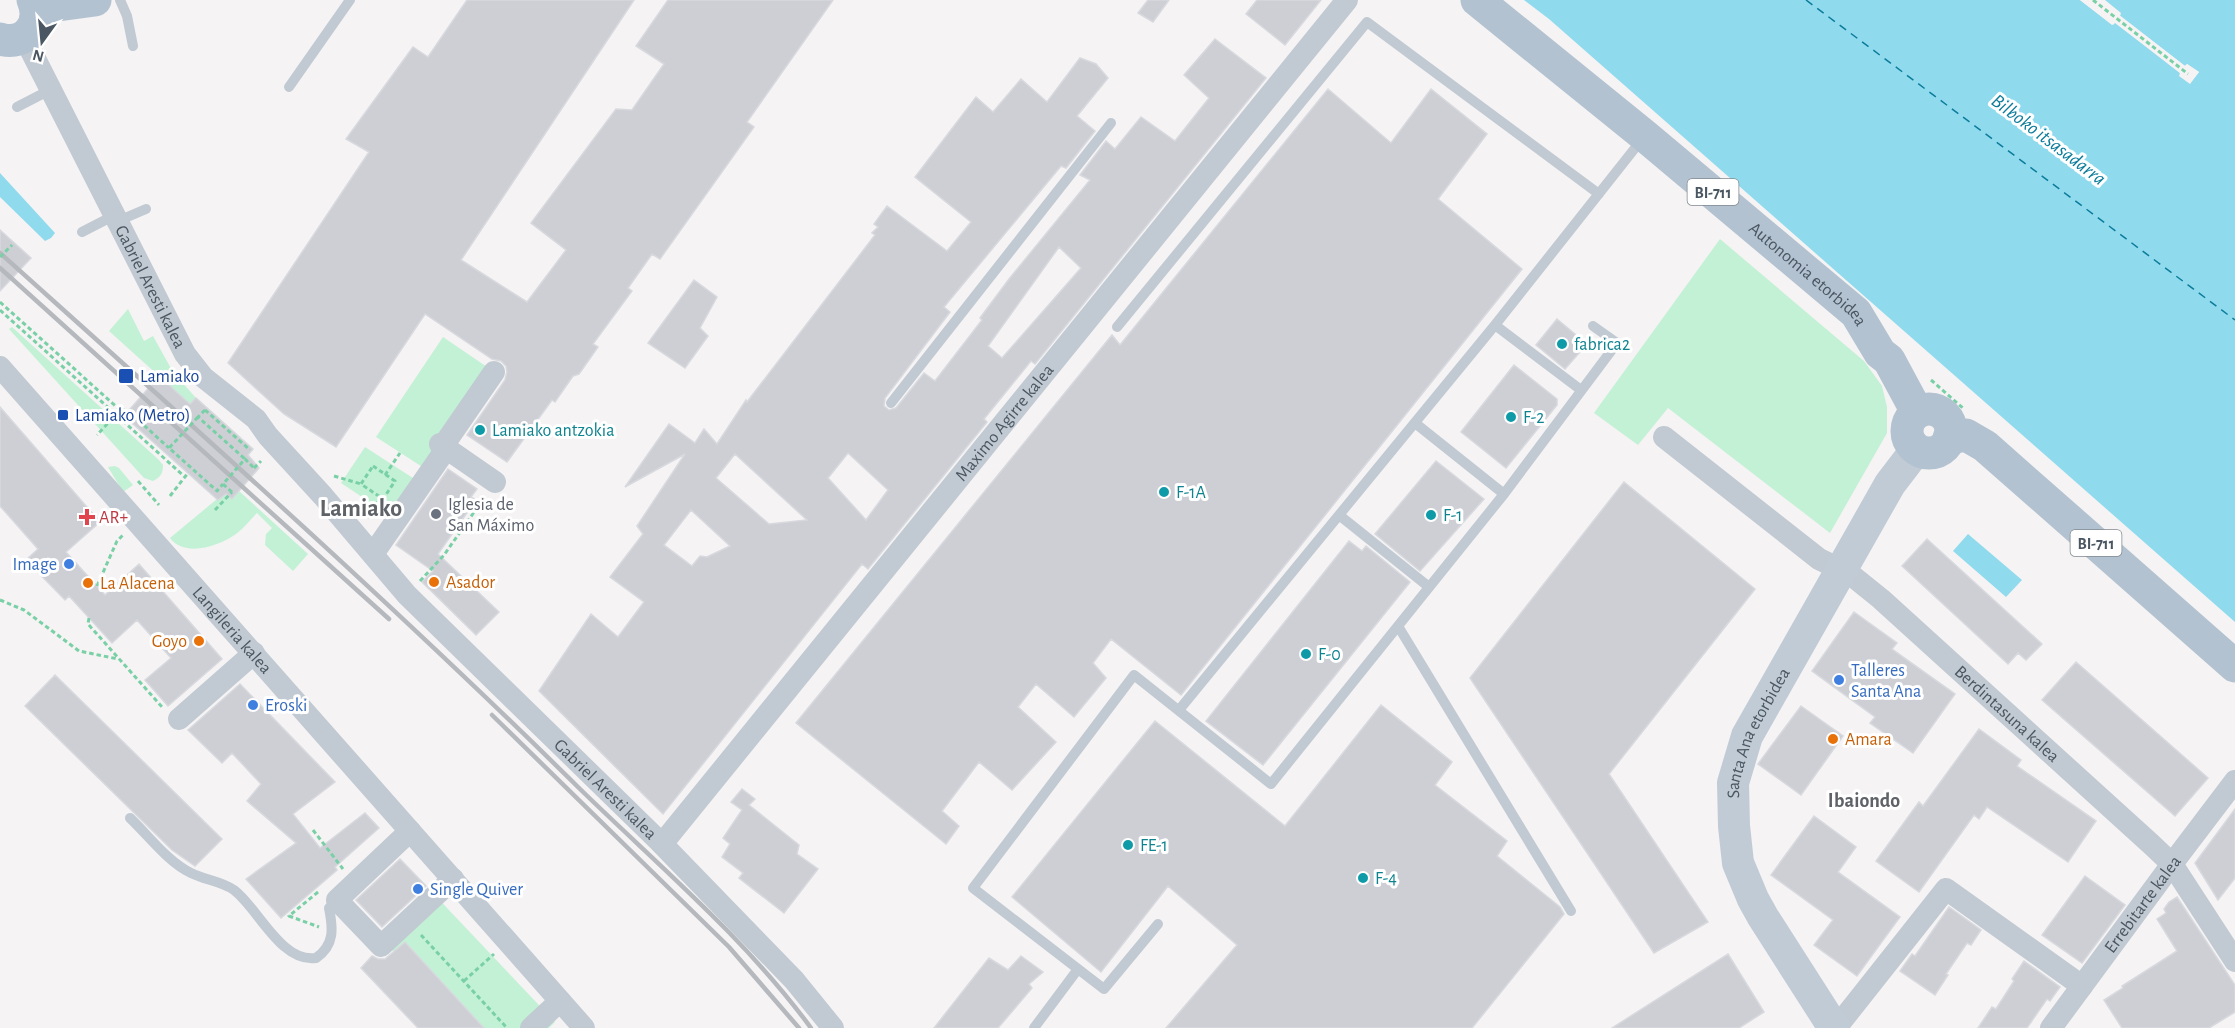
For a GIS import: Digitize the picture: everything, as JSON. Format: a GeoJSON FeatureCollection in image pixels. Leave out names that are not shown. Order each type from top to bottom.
{"type":"FeatureCollection","features":[{"type":"Feature","properties":{"kind":"main road"},"geometry":{"type":"LineString","coordinates":[[23,21],[95,0]]}},
{"type":"Feature","properties":{"kind":"main road","name":"Autonomia etorbidea"},"geometry":{"type":"LineString","coordinates":[[1477,0],[1645,136],[1856,313],[1880,353],[1888,360],[1917,412]]}},
{"type":"Feature","properties":{"kind":"main road"},"geometry":{"type":"LineString","coordinates":[[1929,409],[1940,412],[1948,421],[1951,433],[1949,438],[1946,444],[1935,452],[1929,453],[1916,450],[1911,445],[1906,430],[1908,423],[1917,412],[1929,409]]}},
{"type":"Feature","properties":{"kind":"main road","name":"BI-711"},"geometry":{"type":"LineString","coordinates":[[1949,438],[1966,435],[1985,446],[2235,666]]}},
{"type":"Feature","properties":{"kind":"street","name":"Maximo Agirre kalea"},"geometry":{"type":"LineString","coordinates":[[662,844],[1347,0]]}},
{"type":"Feature","properties":{"kind":"street","name":"Gabriel Aresti kalea"},"geometry":{"type":"LineString","coordinates":[[23,21],[50,90],[185,354],[203,377],[256,419],[268,436],[373,554],[406,595],[662,844],[795,980],[833,1028]]}},
{"type":"Feature","properties":{"kind":"street","name":"Langileria kalea"},"geometry":{"type":"LineString","coordinates":[[0,367],[585,1028]]}},
{"type":"Feature","properties":{"kind":"street"},"geometry":{"type":"LineString","coordinates":[[373,554],[494,372]]}},
{"type":"Feature","properties":{"kind":"street","name":"Berdintasuna kalea"},"geometry":{"type":"LineString","coordinates":[[1664,437],[1819,559],[1850,574],[1881,599],[2172,864],[2235,961]]}},
{"type":"Feature","properties":{"kind":"street"},"geometry":{"type":"LineString","coordinates":[[443,446],[495,482]]}},
{"type":"Feature","properties":{"kind":"street","name":"Santa Ana etorbidea"},"geometry":{"type":"LineString","coordinates":[[1916,450],[1890,484],[1747,736],[1733,783],[1738,863],[1752,898],[1835,1028],[1946,889],[2082,986]]}},
{"type":"Feature","properties":{"kind":"street"},"geometry":{"type":"LineString","coordinates":[[179,719],[254,653]]}},
{"type":"Feature","properties":{"kind":"street","name":"Errebitarte kalea"},"geometry":{"type":"LineString","coordinates":[[2051,1028],[2235,781]]}},
{"type":"Feature","properties":{"kind":"street"},"geometry":{"type":"LineString","coordinates":[[410,831],[337,900],[381,946],[453,879]]}},
{"type":"Feature","properties":{"kind":"street"},"geometry":{"type":"LineString","coordinates":[[531,1028],[560,1001]]}},
{"type":"Feature","properties":{"kind":"lane"},"geometry":{"type":"LineString","coordinates":[[120,0],[127,16],[133,46]]}},
{"type":"Feature","properties":{"kind":"lane"},"geometry":{"type":"LineString","coordinates":[[289,87],[350,0]]}},
{"type":"Feature","properties":{"kind":"lane"},"geometry":{"type":"LineString","coordinates":[[1117,327],[1367,22],[1599,194]]}},
{"type":"Feature","properties":{"kind":"lane"},"geometry":{"type":"LineString","coordinates":[[17,107],[50,90]]}},
{"type":"Feature","properties":{"kind":"lane"},"geometry":{"type":"LineString","coordinates":[[891,403],[1111,123]]}},
{"type":"Feature","properties":{"kind":"lane"},"geometry":{"type":"LineString","coordinates":[[1179,710],[1495,325],[1645,136]]}},
{"type":"Feature","properties":{"kind":"lane"},"geometry":{"type":"LineString","coordinates":[[82,232],[146,209]]}},
{"type":"Feature","properties":{"kind":"lane"},"geometry":{"type":"LineString","coordinates":[[1495,325],[1581,390]]}},
{"type":"Feature","properties":{"kind":"lane"},"geometry":{"type":"LineString","coordinates":[[1158,924],[1104,989],[973,888],[1134,675],[1271,784],[1504,494],[1617,343],[1593,326]]}},
{"type":"Feature","properties":{"kind":"lane"},"geometry":{"type":"LineString","coordinates":[[1415,423],[1504,494]]}},
{"type":"Feature","properties":{"kind":"lane"},"geometry":{"type":"LineString","coordinates":[[1339,515],[1429,587]]}},
{"type":"Feature","properties":{"kind":"lane"},"geometry":{"type":"LineString","coordinates":[[1398,626],[1571,911]]}},
{"type":"Feature","properties":{"kind":"lane"},"geometry":{"type":"LineString","coordinates":[[130,818],[178,865],[191,873],[235,891],[293,953],[309,959],[316,958],[328,947],[332,932],[329,908],[337,900]]}},
{"type":"Feature","properties":{"kind":"lane"},"geometry":{"type":"LineString","coordinates":[[1034,1028],[1078,969]]}},
{"type":"Feature","properties":{"kind":"path"},"geometry":{"type":"LineString","coordinates":[[2093,0],[2188,74]]}},
{"type":"Feature","properties":{"kind":"path"},"geometry":{"type":"LineString","coordinates":[[0,257],[12,244]]}},
{"type":"Feature","properties":{"kind":"path"},"geometry":{"type":"LineString","coordinates":[[0,302],[187,475],[170,496]]}},
{"type":"Feature","properties":{"kind":"path"},"geometry":{"type":"LineString","coordinates":[[0,310],[118,412]]}},
{"type":"Feature","properties":{"kind":"path"},"geometry":{"type":"LineString","coordinates":[[97,435],[118,412],[127,410],[217,490],[245,459]]}},
{"type":"Feature","properties":{"kind":"path"},"geometry":{"type":"LineString","coordinates":[[170,448],[205,410],[250,450]]}},
{"type":"Feature","properties":{"kind":"path"},"geometry":{"type":"LineString","coordinates":[[198,417],[254,468],[261,461]]}},
{"type":"Feature","properties":{"kind":"path"},"geometry":{"type":"LineString","coordinates":[[385,475],[400,453]]}},
{"type":"Feature","properties":{"kind":"path"},"geometry":{"type":"LineString","coordinates":[[373,466],[385,475],[395,481],[383,499],[361,484],[373,466]]}},
{"type":"Feature","properties":{"kind":"path"},"geometry":{"type":"LineString","coordinates":[[138,481],[159,505]]}},
{"type":"Feature","properties":{"kind":"path"},"geometry":{"type":"LineString","coordinates":[[406,595],[444,555],[495,482]]}},
{"type":"Feature","properties":{"kind":"path"},"geometry":{"type":"LineString","coordinates":[[215,510],[232,492],[223,484]]}},
{"type":"Feature","properties":{"kind":"path"},"geometry":{"type":"LineString","coordinates":[[97,586],[117,541],[127,532]]}},
{"type":"Feature","properties":{"kind":"path"},"geometry":{"type":"LineString","coordinates":[[0,600],[24,610],[79,651],[120,659]]}},
{"type":"Feature","properties":{"kind":"path"},"geometry":{"type":"LineString","coordinates":[[90,618],[88,624],[169,714],[173,711],[179,719]]}},
{"type":"Feature","properties":{"kind":"path"},"geometry":{"type":"LineString","coordinates":[[313,830],[344,870]]}},
{"type":"Feature","properties":{"kind":"path"},"geometry":{"type":"LineString","coordinates":[[305,903],[290,916],[332,932]]}},
{"type":"Feature","properties":{"kind":"path"},"geometry":{"type":"LineString","coordinates":[[408,921],[507,1028]]}},
{"type":"Feature","properties":{"kind":"path"},"geometry":{"type":"LineString","coordinates":[[464,981],[507,941]]}},
{"type":"Feature","properties":{"kind":"green space"},"geometry":{"type":"Polygon","coordinates":[[[1720,239],[1864,361],[1882,386],[1887,407],[1887,433],[1830,533],[1668,408],[1638,445],[1594,413],[1720,239]]]}},
{"type":"Feature","properties":{"kind":"green space"},"geometry":{"type":"Polygon","coordinates":[[[128,309],[144,341],[153,336],[173,372],[196,398],[190,404],[109,331],[128,309]]]}},
{"type":"Feature","properties":{"kind":"green space"},"geometry":{"type":"Polygon","coordinates":[[[12,327],[159,460],[163,465],[160,476],[153,481],[144,478],[9,329],[12,327]]]}},
{"type":"Feature","properties":{"kind":"green space"},"geometry":{"type":"Polygon","coordinates":[[[443,337],[490,369],[424,468],[376,437],[443,337]]]}},
{"type":"Feature","properties":{"kind":"green space"},"geometry":{"type":"Polygon","coordinates":[[[365,447],[416,480],[392,517],[341,483],[365,447]]]}},
{"type":"Feature","properties":{"kind":"green space"},"geometry":{"type":"Polygon","coordinates":[[[115,466],[133,485],[123,492],[108,467],[115,466]]]}},
{"type":"Feature","properties":{"kind":"green space"},"geometry":{"type":"Polygon","coordinates":[[[239,491],[308,554],[293,571],[265,545],[266,534],[272,528],[257,513],[236,534],[212,546],[184,548],[170,538],[223,494],[239,491]]]}},
{"type":"Feature","properties":{"kind":"green space"},"geometry":{"type":"Polygon","coordinates":[[[429,889],[555,1022],[549,1028],[484,1028],[408,945],[397,955],[378,936],[429,889]]]}},
{"type":"Feature","properties":{"kind":"water","name":"Bilboko itsasadarra"},"geometry":{"type":"Polygon","coordinates":[[[1524,0],[2080,0],[2112,25],[2115,22],[2190,83],[2199,72],[2187,64],[2185,66],[2100,0],[2235,0],[2235,622],[1549,19],[1524,0]]]}},
{"type":"Feature","properties":{"kind":"water"},"geometry":{"type":"Polygon","coordinates":[[[0,173],[55,233],[51,238],[45,241],[0,197],[0,173]]]}},
{"type":"Feature","properties":{"kind":"water"},"geometry":{"type":"Polygon","coordinates":[[[1968,534],[2022,580],[2006,597],[1953,551],[1968,534]]]}},
{"type":"Feature","properties":{"kind":"pier"},"geometry":{"type":"Polygon","coordinates":[[[2080,0],[2085,0],[2112,21],[2116,20],[2182,71],[2189,80],[2195,73],[2188,68],[2184,69],[2097,0],[2105,0],[2121,13],[2120,16],[2185,66],[2187,64],[2199,72],[2190,84],[2179,76],[2180,73],[2115,23],[2113,25],[2080,0]]]}},
{"type":"Feature","properties":{"kind":"building"},"geometry":{"type":"Polygon","coordinates":[[[467,0],[634,0],[461,260],[527,302],[566,250],[531,223],[616,109],[632,110],[664,64],[636,46],[668,0],[833,0],[747,122],[754,127],[660,259],[652,254],[628,288],[632,291],[593,344],[598,347],[579,374],[573,376],[555,402],[552,400],[507,462],[467,435],[505,380],[506,366],[425,314],[336,447],[284,414],[228,363],[369,152],[346,139],[413,47],[428,57],[467,0]]]}},
{"type":"Feature","properties":{"kind":"building"},"geometry":{"type":"Polygon","coordinates":[[[1148,0],[1169,0],[1153,22],[1138,13],[1148,0]]]}},
{"type":"Feature","properties":{"kind":"building"},"geometry":{"type":"Polygon","coordinates":[[[1257,0],[1321,0],[1285,45],[1246,14],[1257,0]]]}},
{"type":"Feature","properties":{"kind":"building"},"geometry":{"type":"Polygon","coordinates":[[[1215,39],[1266,78],[1035,364],[1031,361],[984,419],[987,422],[868,569],[862,564],[663,814],[539,691],[591,614],[618,637],[644,602],[610,577],[643,534],[637,526],[685,454],[625,487],[669,424],[695,443],[704,429],[717,444],[746,400],[747,402],[875,235],[872,233],[878,227],[874,224],[887,206],[947,251],[971,222],[915,177],[976,97],[993,112],[1021,79],[1047,102],[1080,58],[1096,64],[1108,78],[1077,116],[1095,131],[1066,168],[1061,166],[944,307],[950,312],[885,398],[884,406],[889,410],[896,408],[924,373],[935,381],[982,320],[980,318],[1009,279],[1090,180],[1080,175],[1106,141],[1115,149],[1141,117],[1175,141],[1209,98],[1184,75],[1215,39]],[[1059,247],[988,346],[1002,358],[1081,268],[1059,247]],[[848,453],[828,478],[866,520],[888,490],[848,453]],[[735,454],[716,478],[769,524],[807,520],[735,454]],[[691,510],[664,545],[692,566],[700,556],[707,557],[730,546],[691,510]]]}},
{"type":"Feature","properties":{"kind":"building","name":"F-1A"},"geometry":{"type":"Polygon","coordinates":[[[1328,89],[1391,143],[1431,89],[1487,134],[1438,199],[1522,269],[1181,695],[1111,639],[1093,663],[1106,678],[1074,717],[1036,684],[1018,707],[1056,742],[1012,790],[979,762],[942,811],[959,826],[946,844],[796,723],[1112,335],[1120,345],[1328,89]]]}},
{"type":"Feature","properties":{"kind":"building"},"geometry":{"type":"Polygon","coordinates":[[[0,230],[31,258],[0,291],[0,230]]]}},
{"type":"Feature","properties":{"kind":"building"},"geometry":{"type":"Polygon","coordinates":[[[694,280],[717,297],[700,328],[708,336],[685,368],[648,343],[694,280]]]}},
{"type":"Feature","properties":{"kind":"building","name":"fabrica2"},"geometry":{"type":"Polygon","coordinates":[[[1557,319],[1587,344],[1565,369],[1536,345],[1557,319]]]}},
{"type":"Feature","properties":{"kind":"building","name":"F-2"},"geometry":{"type":"Polygon","coordinates":[[[1514,365],[1557,399],[1557,405],[1506,468],[1461,432],[1514,365]]]}},
{"type":"Feature","properties":{"kind":"building"},"geometry":{"type":"Polygon","coordinates":[[[159,376],[190,404],[196,398],[253,449],[248,455],[259,468],[232,499],[226,494],[218,500],[124,416],[159,376]]]}},
{"type":"Feature","properties":{"kind":"building"},"geometry":{"type":"Polygon","coordinates":[[[0,407],[100,522],[66,552],[105,595],[139,564],[222,659],[168,706],[145,680],[171,658],[137,620],[112,643],[69,596],[65,600],[26,560],[38,549],[0,506],[0,407]]]}},
{"type":"Feature","properties":{"kind":"building","name":"F-1"},"geometry":{"type":"Polygon","coordinates":[[[1436,461],[1484,499],[1420,571],[1375,534],[1436,461]]]}},
{"type":"Feature","properties":{"kind":"building"},"geometry":{"type":"Polygon","coordinates":[[[448,469],[477,489],[471,497],[476,500],[438,554],[499,612],[476,635],[422,582],[433,571],[396,545],[448,469]]]}},
{"type":"Feature","properties":{"kind":"building"},"geometry":{"type":"Polygon","coordinates":[[[1624,482],[1755,589],[1609,774],[1708,922],[1654,953],[1470,678],[1624,482]]]}},
{"type":"Feature","properties":{"kind":"building"},"geometry":{"type":"Polygon","coordinates":[[[1927,539],[2042,644],[2026,660],[2018,653],[2008,664],[1902,566],[1927,539]]]}},
{"type":"Feature","properties":{"kind":"building","name":"F-0"},"geometry":{"type":"Polygon","coordinates":[[[1349,541],[1362,551],[1366,546],[1410,582],[1263,765],[1206,721],[1349,541]]]}},
{"type":"Feature","properties":{"kind":"building"},"geometry":{"type":"Polygon","coordinates":[[[1854,612],[1897,643],[1892,649],[1955,694],[1913,753],[1870,723],[1875,717],[1812,671],[1854,612]]]}},
{"type":"Feature","properties":{"kind":"building"},"geometry":{"type":"Polygon","coordinates":[[[2076,662],[2208,778],[2175,816],[2042,700],[2076,662]]]}},
{"type":"Feature","properties":{"kind":"building"},"geometry":{"type":"Polygon","coordinates":[[[55,675],[222,839],[195,866],[172,850],[25,706],[55,675]]]}},
{"type":"Feature","properties":{"kind":"building"},"geometry":{"type":"Polygon","coordinates":[[[240,684],[335,782],[293,814],[320,848],[365,813],[379,828],[335,867],[337,870],[281,918],[246,879],[296,843],[247,801],[261,784],[232,753],[222,763],[188,730],[240,684]]]}},
{"type":"Feature","properties":{"kind":"building","name":"F-4"},"geometry":{"type":"Polygon","coordinates":[[[1381,705],[1452,762],[1435,785],[1507,841],[1497,856],[1560,907],[1564,914],[1472,1028],[1166,1028],[1237,945],[1168,886],[1101,972],[1012,897],[1155,721],[1285,826],[1381,705]]]}},
{"type":"Feature","properties":{"kind":"building"},"geometry":{"type":"Polygon","coordinates":[[[1801,706],[1843,736],[1801,795],[1758,764],[1801,706]]]}},
{"type":"Feature","properties":{"kind":"building"},"geometry":{"type":"Polygon","coordinates":[[[1979,729],[2021,760],[2017,766],[2096,821],[2068,862],[1987,807],[1979,819],[1974,815],[1919,892],[1876,861],[1919,802],[1923,806],[1979,729]]]}},
{"type":"Feature","properties":{"kind":"building"},"geometry":{"type":"Polygon","coordinates":[[[742,789],[755,799],[749,805],[799,845],[797,854],[818,869],[784,913],[739,878],[743,873],[722,857],[730,844],[723,838],[742,810],[731,802],[742,789]]]}},
{"type":"Feature","properties":{"kind":"building"},"geometry":{"type":"Polygon","coordinates":[[[2235,809],[2235,878],[2218,900],[2195,863],[2235,809]]]}},
{"type":"Feature","properties":{"kind":"building"},"geometry":{"type":"Polygon","coordinates":[[[1814,816],[1856,847],[1838,872],[1900,917],[1857,976],[1814,945],[1833,920],[1771,875],[1814,816]]]}},
{"type":"Feature","properties":{"kind":"building"},"geometry":{"type":"Polygon","coordinates":[[[400,859],[426,886],[382,927],[356,900],[400,859]]]}},
{"type":"Feature","properties":{"kind":"building"},"geometry":{"type":"Polygon","coordinates":[[[2085,876],[2125,905],[2082,963],[2042,935],[2085,876]]]}},
{"type":"Feature","properties":{"kind":"building"},"geometry":{"type":"Polygon","coordinates":[[[2177,897],[2235,985],[2235,1012],[2209,1028],[2122,1028],[2104,1000],[2177,951],[2157,919],[2166,913],[2164,909],[2177,897]]]}},
{"type":"Feature","properties":{"kind":"building"},"geometry":{"type":"Polygon","coordinates":[[[1949,907],[1981,930],[1971,945],[1967,943],[1935,995],[1900,971],[1912,954],[1915,956],[1949,907]]]}},
{"type":"Feature","properties":{"kind":"building"},"geometry":{"type":"Polygon","coordinates":[[[405,942],[484,1028],[418,1028],[361,968],[372,956],[385,959],[405,942]]]}},
{"type":"Feature","properties":{"kind":"building"},"geometry":{"type":"Polygon","coordinates":[[[1728,954],[1764,1012],[1739,1028],[1612,1028],[1728,954]]]}},
{"type":"Feature","properties":{"kind":"building"},"geometry":{"type":"Polygon","coordinates":[[[1021,956],[1043,972],[1029,984],[1032,988],[998,1028],[934,1028],[989,958],[1008,970],[1021,956]]]}},
{"type":"Feature","properties":{"kind":"building"},"geometry":{"type":"Polygon","coordinates":[[[2024,961],[2060,987],[2050,1001],[2047,999],[2027,1028],[1978,1028],[1992,1007],[1996,1009],[2024,961]]]}},
{"type":"Feature","properties":{"kind":"ferry route"},"geometry":{"type":"LineString","coordinates":[[1806,0],[2235,320]]}},
{"type":"Feature","properties":{"kind":"railway"},"geometry":{"type":"LineString","coordinates":[[0,253],[438,652],[701,904],[759,964],[811,1028]]}},
{"type":"Feature","properties":{"kind":"railway"},"geometry":{"type":"LineString","coordinates":[[0,268],[389,619]]}},
{"type":"Feature","properties":{"kind":"railway"},"geometry":{"type":"LineString","coordinates":[[492,715],[729,947],[799,1028]]}},
{"type":"Feature","properties":{"kind":"place","name":"fabrica2"},"geometry":{"type":"Point","coordinates":[1562,344]}},
{"type":"Feature","properties":{"kind":"place","name":"Lamiako"},"geometry":{"type":"Point","coordinates":[126,376]}},
{"type":"Feature","properties":{"kind":"place","name":"Lamiako (Metro)"},"geometry":{"type":"Point","coordinates":[63,415]}},
{"type":"Feature","properties":{"kind":"place","name":"F-2"},"geometry":{"type":"Point","coordinates":[1511,417]}},
{"type":"Feature","properties":{"kind":"place","name":"Lamiako antzokia"},"geometry":{"type":"Point","coordinates":[480,430]}},
{"type":"Feature","properties":{"kind":"place","name":"F-1A"},"geometry":{"type":"Point","coordinates":[1164,492]}},
{"type":"Feature","properties":{"kind":"place","name":"Iglesia de San Máximo"},"geometry":{"type":"Point","coordinates":[436,514]}},
{"type":"Feature","properties":{"kind":"place","name":"F-1"},"geometry":{"type":"Point","coordinates":[1431,515]}},
{"type":"Feature","properties":{"kind":"place","name":"AR+"},"geometry":{"type":"Point","coordinates":[87,517]}},
{"type":"Feature","properties":{"kind":"place","name":"Image"},"geometry":{"type":"Point","coordinates":[69,564]}},
{"type":"Feature","properties":{"kind":"place","name":"Asador"},"geometry":{"type":"Point","coordinates":[434,582]}},
{"type":"Feature","properties":{"kind":"place","name":"La Alacena"},"geometry":{"type":"Point","coordinates":[88,583]}},
{"type":"Feature","properties":{"kind":"place","name":"Goyo"},"geometry":{"type":"Point","coordinates":[199,641]}},
{"type":"Feature","properties":{"kind":"place","name":"F-0"},"geometry":{"type":"Point","coordinates":[1306,654]}},
{"type":"Feature","properties":{"kind":"place","name":"Talleres Santa Ana"},"geometry":{"type":"Point","coordinates":[1839,680]}},
{"type":"Feature","properties":{"kind":"place","name":"Eroski"},"geometry":{"type":"Point","coordinates":[253,705]}},
{"type":"Feature","properties":{"kind":"place","name":"Amara"},"geometry":{"type":"Point","coordinates":[1833,739]}},
{"type":"Feature","properties":{"kind":"place","name":"FE-1"},"geometry":{"type":"Point","coordinates":[1128,845]}},
{"type":"Feature","properties":{"kind":"place","name":"F-4"},"geometry":{"type":"Point","coordinates":[1363,878]}},
{"type":"Feature","properties":{"kind":"place","name":"Single Quiver"},"geometry":{"type":"Point","coordinates":[418,889]}},
{"type":"Feature","properties":{"kind":"district","name":"Lamiako"},"geometry":{"type":"Point","coordinates":[361,508]}},
{"type":"Feature","properties":{"kind":"district","name":"Ibaiondo"},"geometry":{"type":"Point","coordinates":[1864,800]}}]}
